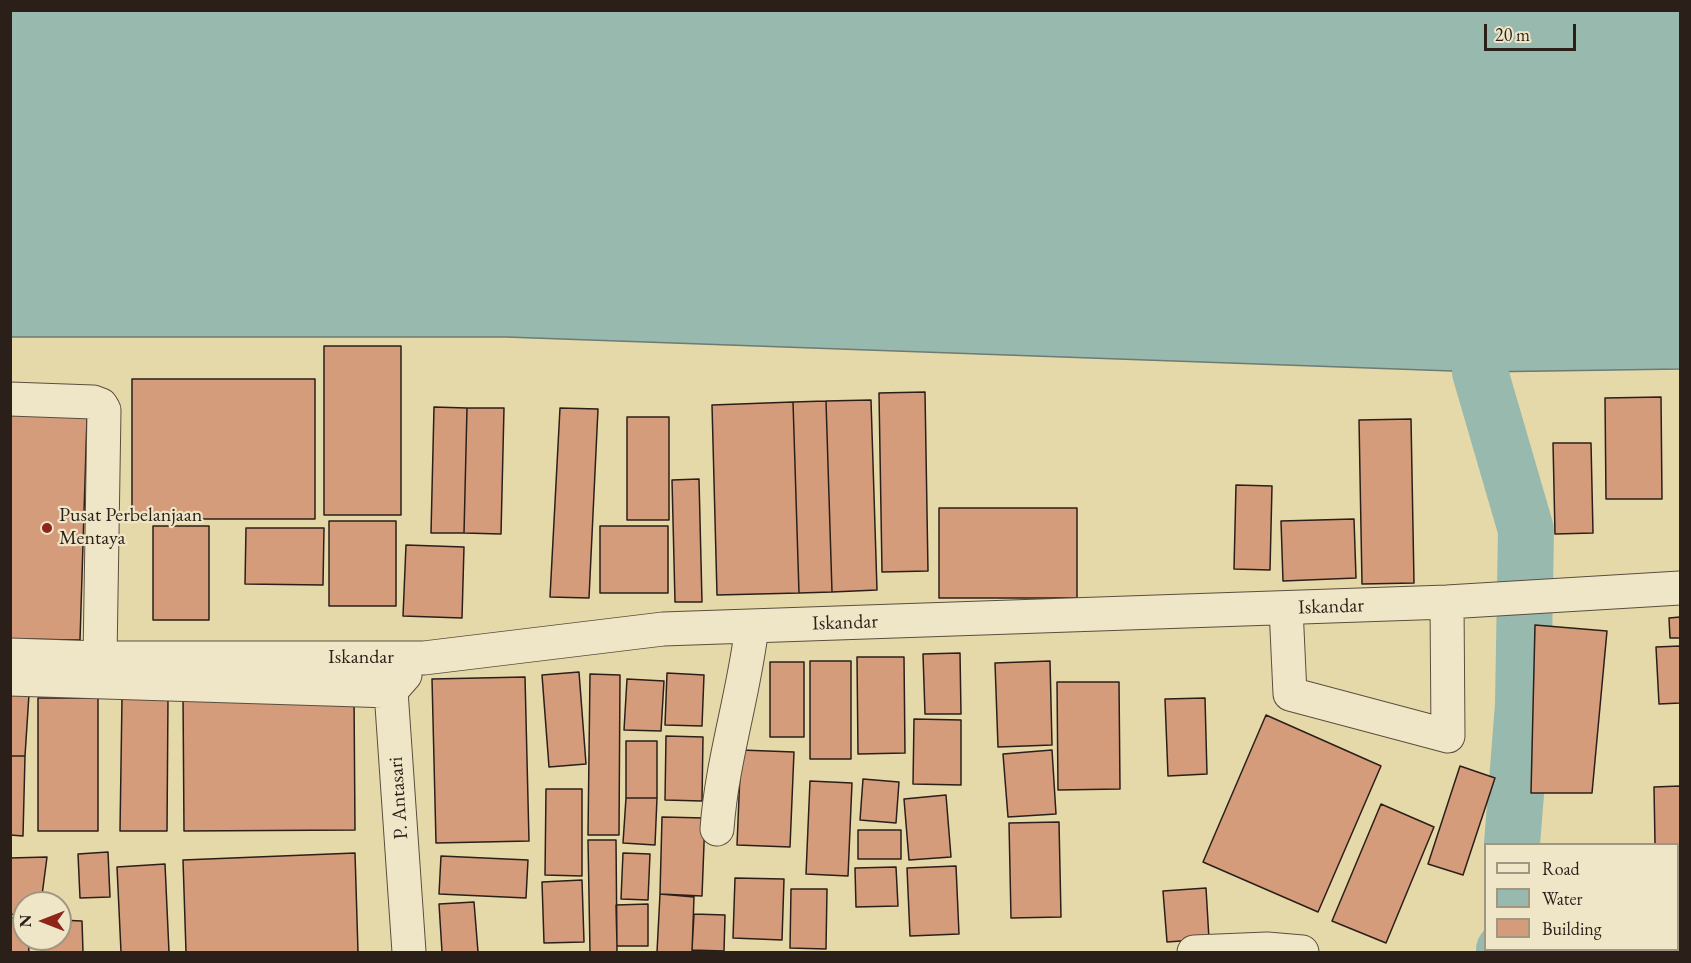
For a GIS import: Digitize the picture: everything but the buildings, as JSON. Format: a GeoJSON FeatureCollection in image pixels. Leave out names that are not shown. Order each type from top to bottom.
{"type":"FeatureCollection","features":[{"type":"Feature","properties":{"kind":"street"},"geometry":{"type":"LineString","coordinates":[[10,399],[93,402],[101,405],[104,410],[100,658]]}},
{"type":"Feature","properties":{"kind":"street","name":"Iskandar"},"geometry":{"type":"LineString","coordinates":[[10,655],[100,658],[424,658],[663,629],[1462,602],[1680,588]]}},
{"type":"Feature","properties":{"kind":"street"},"geometry":{"type":"LineString","coordinates":[[1286,608],[1290,694],[1448,736],[1462,602]]}},
{"type":"Feature","properties":{"kind":"street"},"geometry":{"type":"LineString","coordinates":[[717,829],[720,783],[746,678],[752,626]]}},
{"type":"Feature","properties":{"kind":"street"},"geometry":{"type":"LineString","coordinates":[[391,691],[424,658]]}},
{"type":"Feature","properties":{"kind":"street","name":"Iskandar"},"geometry":{"type":"LineString","coordinates":[[10,679],[391,691]]}},
{"type":"Feature","properties":{"kind":"street","name":"P. Antasari"},"geometry":{"type":"LineString","coordinates":[[391,691],[409,952]]}},
{"type":"Feature","properties":{"kind":"street"},"geometry":{"type":"LineString","coordinates":[[1194,952],[1302,952]]}},
{"type":"Feature","properties":{"kind":"water"},"geometry":{"type":"Polygon","coordinates":[[[11,10],[1680,11],[1680,369],[1480,372],[506,337],[11,337],[11,10]]]}},
{"type":"Feature","properties":{"kind":"waterway"},"geometry":{"type":"LineString","coordinates":[[1481,297],[1480,372],[1526,530],[1523,705],[1512,843]]}},
{"type":"Feature","properties":{"kind":"place","name":"Pusat Perbelanjaan Mentaya"},"geometry":{"type":"Point","coordinates":[47,528]}}]}
